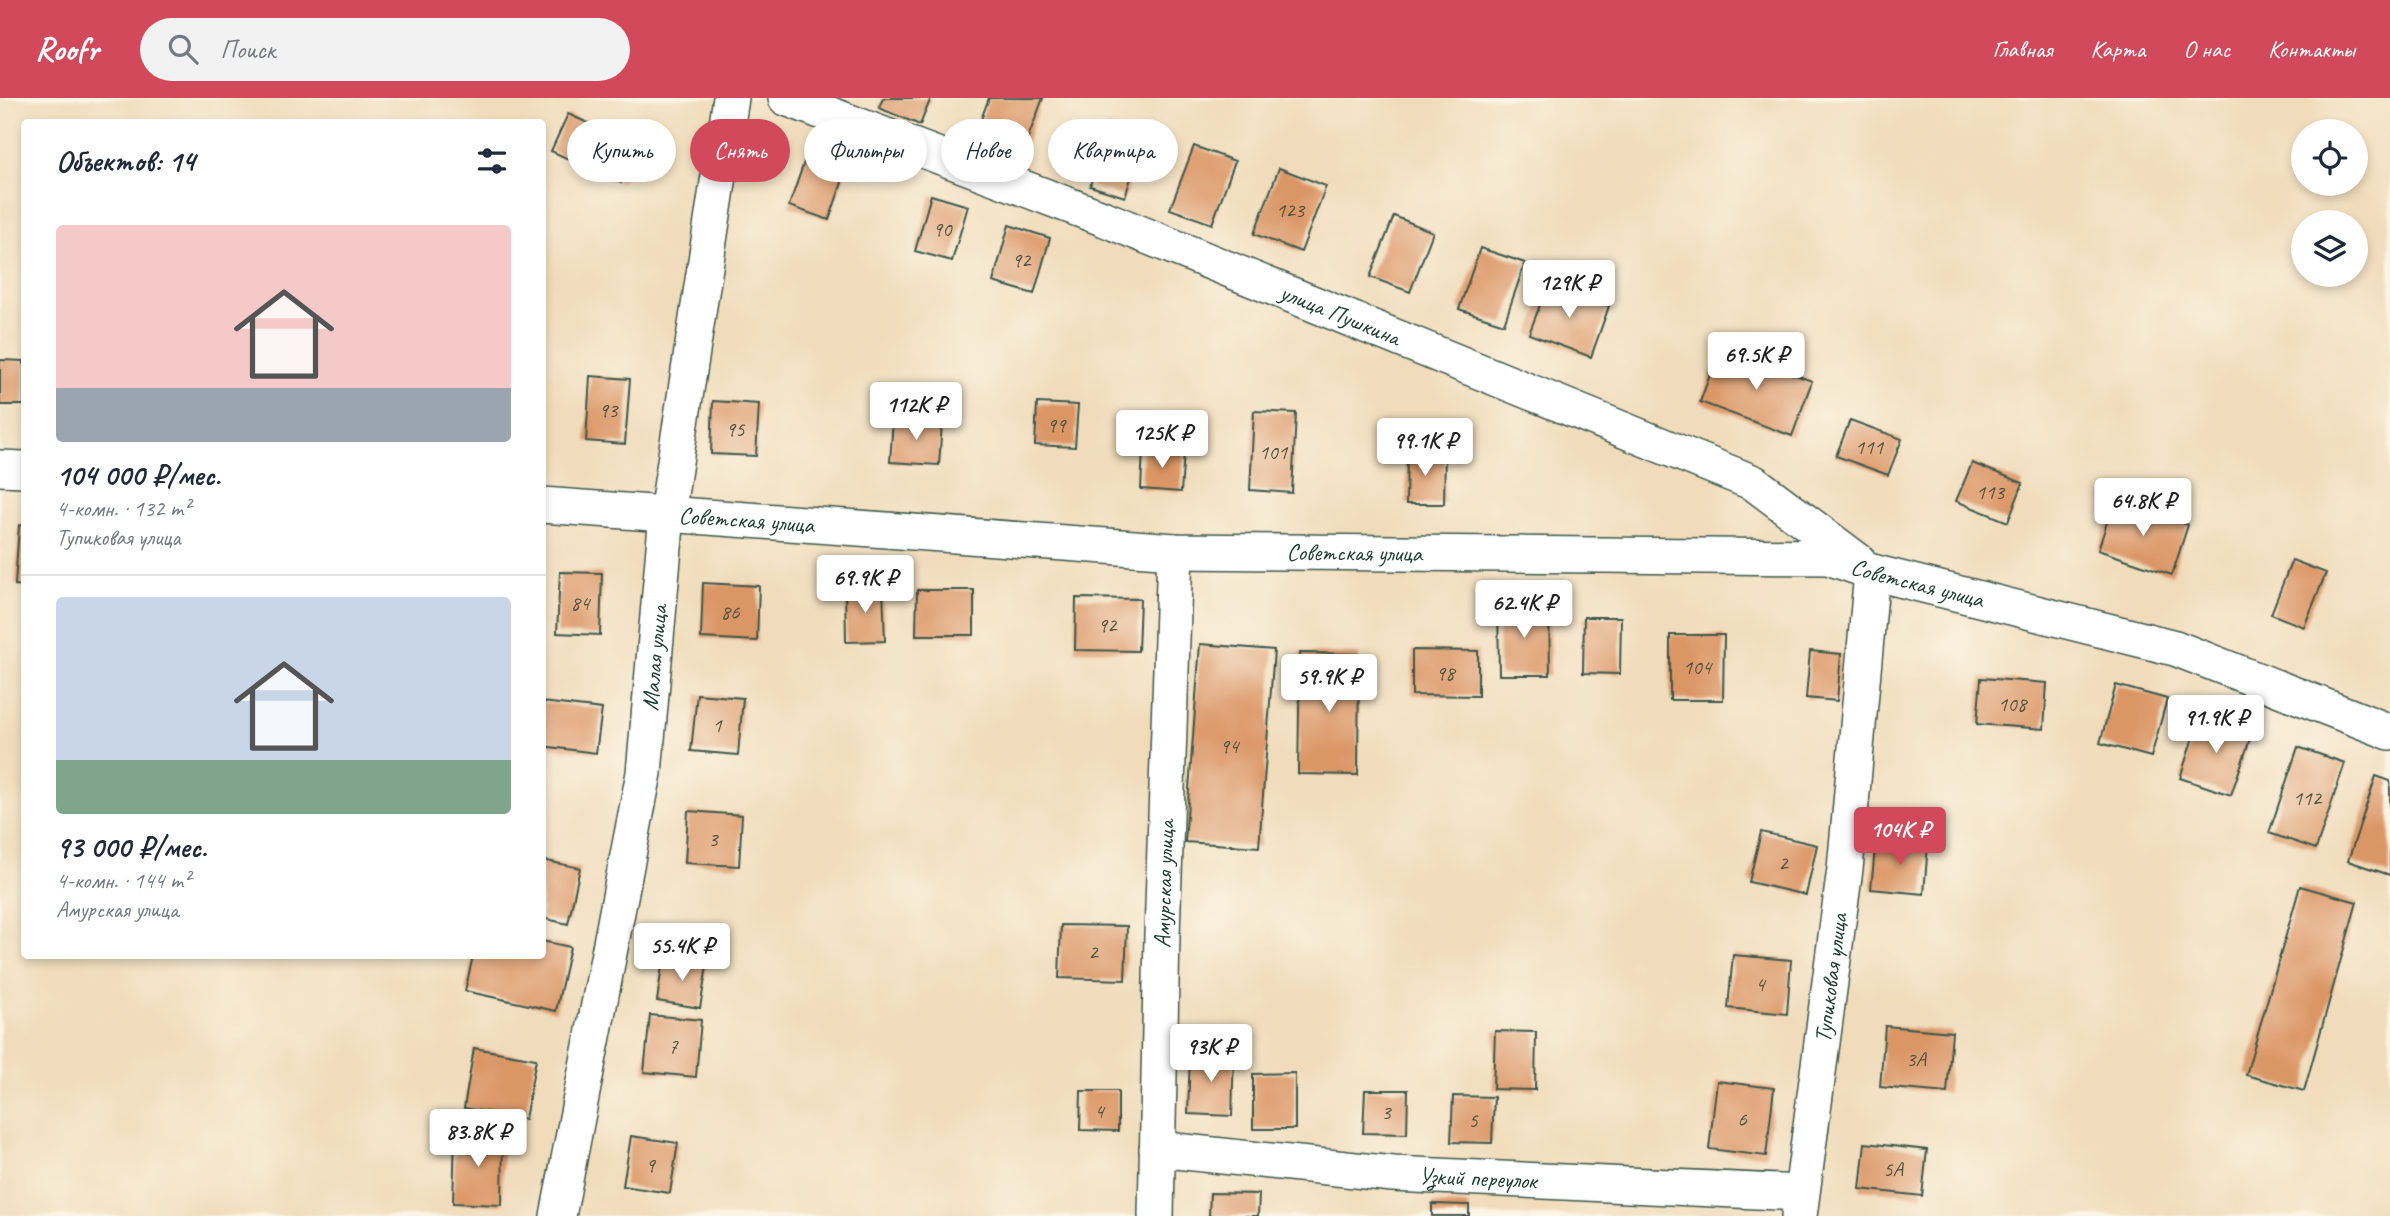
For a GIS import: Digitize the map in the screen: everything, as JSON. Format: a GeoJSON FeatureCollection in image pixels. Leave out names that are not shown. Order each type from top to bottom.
{"type":"FeatureCollection","features":[{"type":"Feature","properties":{"kind":"street","name":"Малая улица"},"geometry":{"type":"LineString","coordinates":[[558,1216],[644,772],[667,514],[731,98]]}},
{"type":"Feature","properties":{"kind":"street","name":"улица Пушкина"},"geometry":{"type":"LineString","coordinates":[[786,98],[1105,219],[1754,483],[1872,572]]}},
{"type":"Feature","properties":{"kind":"street"},"geometry":{"type":"LineString","coordinates":[[0,468],[21,469]]}},
{"type":"Feature","properties":{"kind":"street","name":"Советская улица"},"geometry":{"type":"LineString","coordinates":[[546,506],[1175,551],[1828,557],[1872,572],[2175,648],[2390,732]]}},
{"type":"Feature","properties":{"kind":"street","name":"Амурская улица"},"geometry":{"type":"LineString","coordinates":[[1156,1216],[1175,551]]}},
{"type":"Feature","properties":{"kind":"street","name":"Тупиковая улица"},"geometry":{"type":"LineString","coordinates":[[1800,1205],[1846,869],[1872,572]]}},
{"type":"Feature","properties":{"kind":"street","name":"Узкий переулок"},"geometry":{"type":"LineString","coordinates":[[1157,1149],[1393,1174],[1800,1205]]}},
{"type":"Feature","properties":{"kind":"building"},"geometry":{"type":"Polygon","coordinates":[[[883,98],[931,98],[922,119],[906,119],[879,108],[883,98]]]}},
{"type":"Feature","properties":{"kind":"building"},"geometry":{"type":"Polygon","coordinates":[[[989,98],[1043,98],[1034,122],[1034,119],[981,119],[989,98]]]}},
{"type":"Feature","properties":{"kind":"building"},"geometry":{"type":"Polygon","coordinates":[[[568,114],[579,119],[567,119],[567,158],[551,151],[568,114]]]}},
{"type":"Feature","properties":{"kind":"building"},"geometry":{"type":"Polygon","coordinates":[[[1194,146],[1235,161],[1212,224],[1170,209],[1194,146]]]}},
{"type":"Feature","properties":{"kind":"building"},"geometry":{"type":"Polygon","coordinates":[[[804,162],[804,182],[842,182],[829,220],[789,206],[804,162]]]}},
{"type":"Feature","properties":{"kind":"building"},"geometry":{"type":"Polygon","coordinates":[[[1279,168],[1326,186],[1301,252],[1254,234],[1279,168]]]}},
{"type":"Feature","properties":{"kind":"building"},"geometry":{"type":"Polygon","coordinates":[[[1091,182],[1130,182],[1125,197],[1090,186],[1091,182]]]}},
{"type":"Feature","properties":{"kind":"building"},"geometry":{"type":"Polygon","coordinates":[[[931,195],[968,206],[952,261],[915,251],[931,195]]]}},
{"type":"Feature","properties":{"kind":"building"},"geometry":{"type":"Polygon","coordinates":[[[1394,216],[1433,232],[1410,292],[1370,277],[1394,216]]]}},
{"type":"Feature","properties":{"kind":"building"},"geometry":{"type":"Polygon","coordinates":[[[1009,225],[1050,238],[1034,294],[993,282],[1009,225]]]}},
{"type":"Feature","properties":{"kind":"building"},"geometry":{"type":"Polygon","coordinates":[[[1480,248],[1525,263],[1504,324],[1459,309],[1480,248]]]}},
{"type":"Feature","properties":{"kind":"building"},"geometry":{"type":"Polygon","coordinates":[[[1548,284],[1609,306],[1591,357],[1529,334],[1548,284]]]}},
{"type":"Feature","properties":{"kind":"building"},"geometry":{"type":"Polygon","coordinates":[[[1720,348],[1812,381],[1792,436],[1700,402],[1720,348]]]}},
{"type":"Feature","properties":{"kind":"building"},"geometry":{"type":"Polygon","coordinates":[[[0,360],[21,361],[21,405],[0,405],[0,360]]]}},
{"type":"Feature","properties":{"kind":"building"},"geometry":{"type":"Polygon","coordinates":[[[590,376],[630,379],[625,444],[586,441],[590,376]]]}},
{"type":"Feature","properties":{"kind":"building"},"geometry":{"type":"Polygon","coordinates":[[[713,401],[759,404],[756,456],[711,454],[713,401]]]}},
{"type":"Feature","properties":{"kind":"building"},"geometry":{"type":"Polygon","coordinates":[[[1037,403],[1078,405],[1075,447],[1035,445],[1037,403]]]}},
{"type":"Feature","properties":{"kind":"building"},"geometry":{"type":"Polygon","coordinates":[[[1254,411],[1296,413],[1292,493],[1250,490],[1254,411]]]}},
{"type":"Feature","properties":{"kind":"building"},"geometry":{"type":"Polygon","coordinates":[[[893,419],[942,423],[939,465],[890,462],[893,419]]]}},
{"type":"Feature","properties":{"kind":"building"},"geometry":{"type":"Polygon","coordinates":[[[1850,420],[1902,439],[1888,475],[1836,456],[1850,420]]]}},
{"type":"Feature","properties":{"kind":"building"},"geometry":{"type":"Polygon","coordinates":[[[1143,449],[1184,452],[1181,492],[1141,489],[1143,449]]]}},
{"type":"Feature","properties":{"kind":"building"},"geometry":{"type":"Polygon","coordinates":[[[1407,452],[1445,453],[1444,504],[1406,504],[1407,452]]]}},
{"type":"Feature","properties":{"kind":"building"},"geometry":{"type":"Polygon","coordinates":[[[1972,463],[2023,483],[2008,522],[1956,501],[1972,463]]]}},
{"type":"Feature","properties":{"kind":"building"},"geometry":{"type":"Polygon","coordinates":[[[2114,501],[2188,525],[2172,575],[2098,550],[2114,501]]]}},
{"type":"Feature","properties":{"kind":"building"},"geometry":{"type":"Polygon","coordinates":[[[19,525],[21,586],[15,585],[19,525]]]}},
{"type":"Feature","properties":{"kind":"building"},"geometry":{"type":"Polygon","coordinates":[[[2292,560],[2326,573],[2304,627],[2271,614],[2292,560]]]}},
{"type":"Feature","properties":{"kind":"building"},"geometry":{"type":"Polygon","coordinates":[[[560,572],[602,573],[600,635],[557,633],[560,572]]]}},
{"type":"Feature","properties":{"kind":"building"},"geometry":{"type":"Polygon","coordinates":[[[703,583],[759,586],[757,641],[701,638],[703,583]]]}},
{"type":"Feature","properties":{"kind":"building"},"geometry":{"type":"Polygon","coordinates":[[[883,588],[885,641],[846,642],[845,589],[883,588]]]}},
{"type":"Feature","properties":{"kind":"building"},"geometry":{"type":"Polygon","coordinates":[[[917,590],[974,590],[974,635],[916,635],[917,590]]]}},
{"type":"Feature","properties":{"kind":"building"},"geometry":{"type":"Polygon","coordinates":[[[1076,598],[1140,599],[1138,651],[1075,650],[1076,598]]]}},
{"type":"Feature","properties":{"kind":"building"},"geometry":{"type":"Polygon","coordinates":[[[1498,604],[1549,604],[1550,675],[1499,675],[1498,604]]]}},
{"type":"Feature","properties":{"kind":"building"},"geometry":{"type":"Polygon","coordinates":[[[1584,617],[1621,617],[1620,674],[1583,673],[1584,617]]]}},
{"type":"Feature","properties":{"kind":"building"},"geometry":{"type":"Polygon","coordinates":[[[1670,635],[1724,635],[1723,700],[1670,700],[1670,635]]]}},
{"type":"Feature","properties":{"kind":"building"},"geometry":{"type":"Polygon","coordinates":[[[1200,644],[1274,650],[1259,847],[1185,842],[1200,644]]]}},
{"type":"Feature","properties":{"kind":"building"},"geometry":{"type":"Polygon","coordinates":[[[1412,650],[1478,651],[1478,696],[1412,695],[1412,650]]]}},
{"type":"Feature","properties":{"kind":"building"},"geometry":{"type":"Polygon","coordinates":[[[1810,651],[1841,654],[1837,701],[1806,698],[1810,651]]]}},
{"type":"Feature","properties":{"kind":"building"},"geometry":{"type":"Polygon","coordinates":[[[1300,653],[1359,654],[1358,775],[1298,774],[1300,653]]]}},
{"type":"Feature","properties":{"kind":"building"},"geometry":{"type":"Polygon","coordinates":[[[1981,678],[2047,683],[2044,729],[1977,724],[1981,678]]]}},
{"type":"Feature","properties":{"kind":"building"},"geometry":{"type":"Polygon","coordinates":[[[2116,685],[2167,699],[2151,757],[2100,743],[2116,685]]]}},
{"type":"Feature","properties":{"kind":"building"},"geometry":{"type":"Polygon","coordinates":[[[697,694],[743,698],[738,755],[691,751],[697,694]]]}},
{"type":"Feature","properties":{"kind":"building"},"geometry":{"type":"Polygon","coordinates":[[[546,702],[602,709],[596,753],[546,747],[546,702]]]}},
{"type":"Feature","properties":{"kind":"building"},"geometry":{"type":"Polygon","coordinates":[[[2200,716],[2252,733],[2231,795],[2180,778],[2200,716]]]}},
{"type":"Feature","properties":{"kind":"building"},"geometry":{"type":"Polygon","coordinates":[[[2298,747],[2345,763],[2316,849],[2269,833],[2298,747]]]}},
{"type":"Feature","properties":{"kind":"building"},"geometry":{"type":"Polygon","coordinates":[[[2376,776],[2390,781],[2390,875],[2348,861],[2376,776]]]}},
{"type":"Feature","properties":{"kind":"building"},"geometry":{"type":"Polygon","coordinates":[[[688,811],[742,815],[739,866],[685,863],[688,811]]]}},
{"type":"Feature","properties":{"kind":"building"},"geometry":{"type":"Polygon","coordinates":[[[1761,832],[1817,845],[1806,895],[1749,882],[1761,832]]]}},
{"type":"Feature","properties":{"kind":"building"},"geometry":{"type":"Polygon","coordinates":[[[1876,839],[1928,844],[1924,894],[1871,889],[1876,839]]]}},
{"type":"Feature","properties":{"kind":"building"},"geometry":{"type":"Polygon","coordinates":[[[546,861],[580,868],[568,924],[546,919],[546,861]]]}},
{"type":"Feature","properties":{"kind":"building"},"geometry":{"type":"Polygon","coordinates":[[[2300,886],[2357,902],[2304,1091],[2246,1075],[2300,886]]]}},
{"type":"Feature","properties":{"kind":"building"},"geometry":{"type":"Polygon","coordinates":[[[1061,925],[1127,926],[1125,980],[1059,978],[1061,925]]]}},
{"type":"Feature","properties":{"kind":"building"},"geometry":{"type":"Polygon","coordinates":[[[546,942],[570,947],[556,1011],[465,991],[472,959],[546,959],[546,942]]]}},
{"type":"Feature","properties":{"kind":"building"},"geometry":{"type":"Polygon","coordinates":[[[1733,955],[1791,960],[1787,1014],[1728,1008],[1733,955]]]}},
{"type":"Feature","properties":{"kind":"building"},"geometry":{"type":"Polygon","coordinates":[[[663,959],[707,966],[700,1008],[657,1001],[663,959]]]}},
{"type":"Feature","properties":{"kind":"building"},"geometry":{"type":"Polygon","coordinates":[[[650,1015],[701,1020],[696,1077],[644,1072],[650,1015]]]}},
{"type":"Feature","properties":{"kind":"building"},"geometry":{"type":"Polygon","coordinates":[[[1885,1026],[1952,1032],[1947,1093],[1880,1087],[1885,1026]]]}},
{"type":"Feature","properties":{"kind":"building"},"geometry":{"type":"Polygon","coordinates":[[[1495,1031],[1536,1032],[1535,1090],[1493,1089],[1495,1031]]]}},
{"type":"Feature","properties":{"kind":"building"},"geometry":{"type":"Polygon","coordinates":[[[474,1048],[536,1059],[525,1119],[464,1108],[474,1048]]]}},
{"type":"Feature","properties":{"kind":"building"},"geometry":{"type":"Polygon","coordinates":[[[1190,1051],[1234,1053],[1232,1116],[1188,1114],[1190,1051]]]}},
{"type":"Feature","properties":{"kind":"building"},"geometry":{"type":"Polygon","coordinates":[[[1295,1073],[1295,1129],[1253,1129],[1253,1074],[1295,1073]]]}},
{"type":"Feature","properties":{"kind":"building"},"geometry":{"type":"Polygon","coordinates":[[[1717,1081],[1774,1088],[1766,1156],[1709,1149],[1717,1081]]]}},
{"type":"Feature","properties":{"kind":"building"},"geometry":{"type":"Polygon","coordinates":[[[1365,1090],[1408,1090],[1407,1134],[1363,1133],[1365,1090]]]}},
{"type":"Feature","properties":{"kind":"building"},"geometry":{"type":"Polygon","coordinates":[[[1081,1091],[1118,1091],[1118,1131],[1080,1130],[1081,1091]]]}},
{"type":"Feature","properties":{"kind":"building"},"geometry":{"type":"Polygon","coordinates":[[[1453,1096],[1494,1097],[1492,1143],[1451,1142],[1453,1096]]]}},
{"type":"Feature","properties":{"kind":"building"},"geometry":{"type":"Polygon","coordinates":[[[455,1134],[503,1135],[502,1205],[453,1203],[455,1134]]]}},
{"type":"Feature","properties":{"kind":"building"},"geometry":{"type":"Polygon","coordinates":[[[631,1136],[678,1143],[670,1193],[623,1186],[631,1136]]]}},
{"type":"Feature","properties":{"kind":"building"},"geometry":{"type":"Polygon","coordinates":[[[1865,1143],[1927,1150],[1922,1196],[1860,1189],[1865,1143]]]}},
{"type":"Feature","properties":{"kind":"building"},"geometry":{"type":"Polygon","coordinates":[[[1210,1193],[1259,1194],[1258,1216],[1209,1216],[1210,1193]]]}},
{"type":"Feature","properties":{"kind":"building"},"geometry":{"type":"Polygon","coordinates":[[[1432,1204],[1469,1205],[1469,1216],[1432,1216],[1432,1204]]]}}]}
